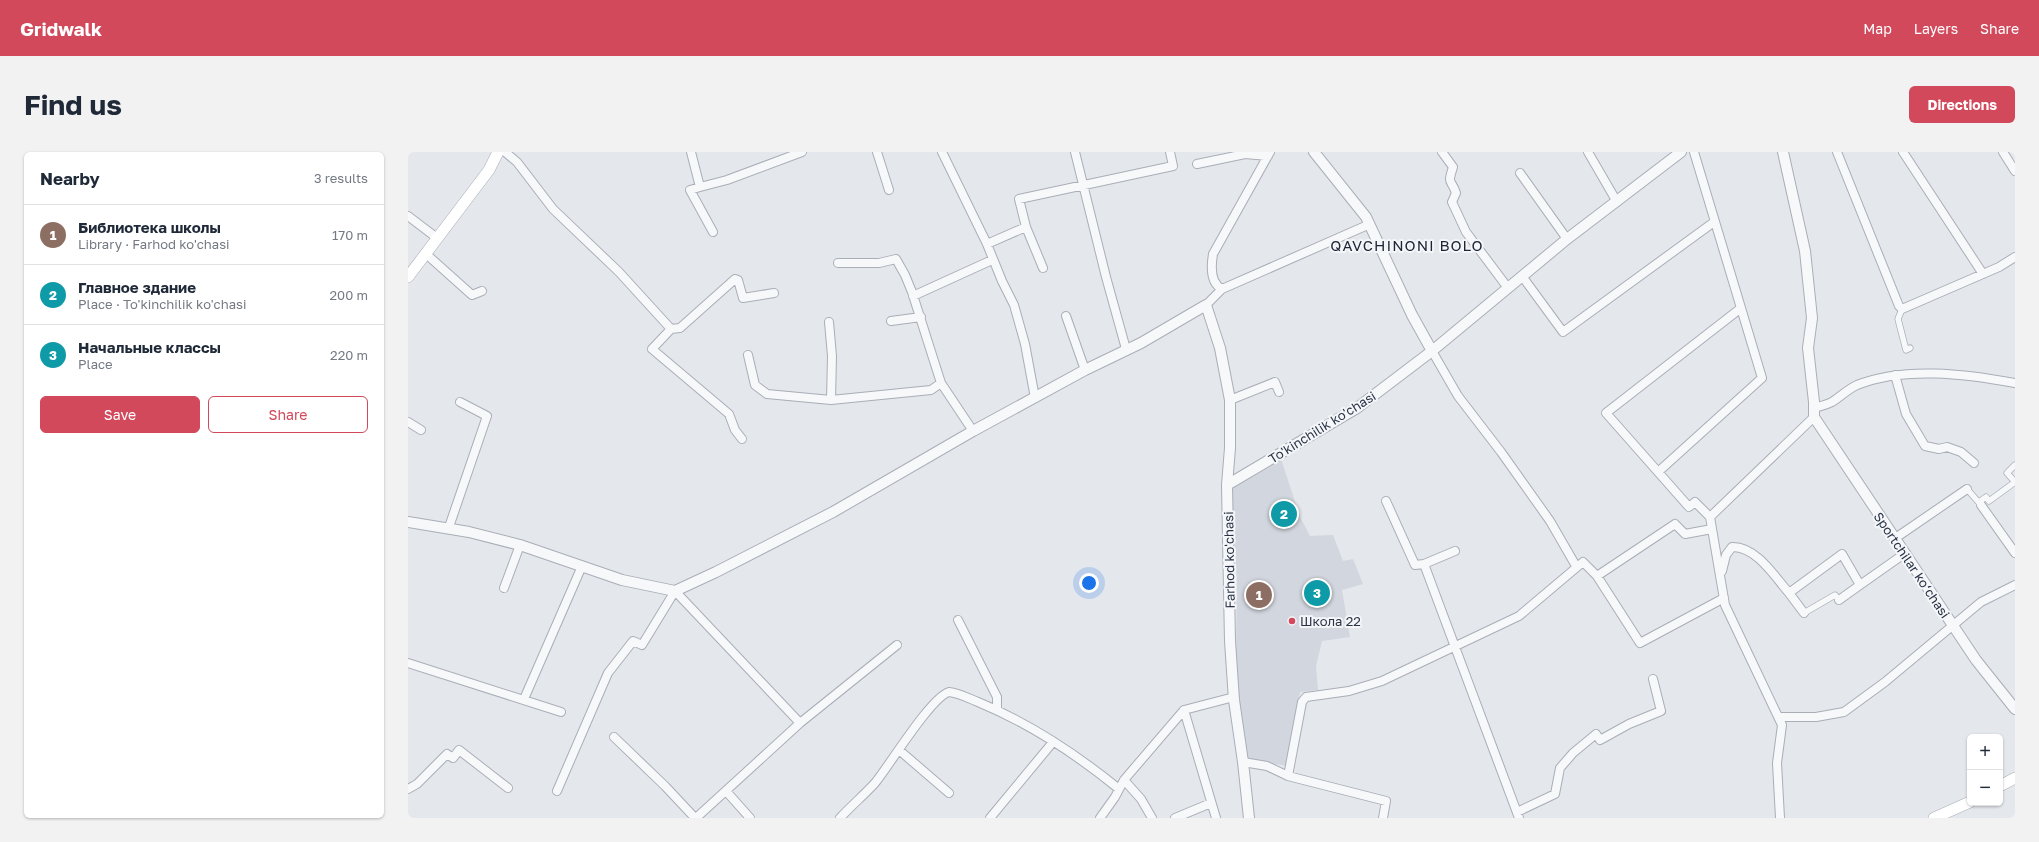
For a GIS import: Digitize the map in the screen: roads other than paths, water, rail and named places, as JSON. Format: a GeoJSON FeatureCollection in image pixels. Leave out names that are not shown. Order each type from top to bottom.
{"type":"FeatureCollection","features":[{"type":"Feature","properties":{"kind":"main road"},"geometry":{"type":"LineString","coordinates":[[408,277],[489,170],[498,152]]}},
{"type":"Feature","properties":{"kind":"main road"},"geometry":{"type":"LineString","coordinates":[[2003,784],[2015,778]]}},
{"type":"Feature","properties":{"kind":"main road"},"geometry":{"type":"LineString","coordinates":[[1934,818],[1946,816],[1967,804]]}},
{"type":"Feature","properties":{"kind":"street"},"geometry":{"type":"LineString","coordinates":[[505,152],[517,162],[553,209],[619,272],[671,329]]}},
{"type":"Feature","properties":{"kind":"street"},"geometry":{"type":"LineString","coordinates":[[691,152],[700,187]]}},
{"type":"Feature","properties":{"kind":"street"},"geometry":{"type":"LineString","coordinates":[[713,232],[690,190],[727,180],[802,152]]}},
{"type":"Feature","properties":{"kind":"street"},"geometry":{"type":"LineString","coordinates":[[877,152],[889,190]]}},
{"type":"Feature","properties":{"kind":"street"},"geometry":{"type":"LineString","coordinates":[[942,152],[987,244],[992,260],[1014,305],[1035,398]]}},
{"type":"Feature","properties":{"kind":"street"},"geometry":{"type":"LineString","coordinates":[[1075,152],[1106,277],[1126,348]]}},
{"type":"Feature","properties":{"kind":"street"},"geometry":{"type":"LineString","coordinates":[[1043,268],[1026,227],[1019,199],[1173,166],[1170,152]]}},
{"type":"Feature","properties":{"kind":"street"},"geometry":{"type":"LineString","coordinates":[[1314,152],[1366,217],[1412,315],[1458,396],[1501,452],[1541,509],[1576,566]]}},
{"type":"Feature","properties":{"kind":"street"},"geometry":{"type":"LineString","coordinates":[[1442,152],[1452,167],[1449,182],[1456,193],[1452,202],[1466,232],[1508,288]]}},
{"type":"Feature","properties":{"kind":"street"},"geometry":{"type":"LineString","coordinates":[[1588,152],[1617,202]]}},
{"type":"Feature","properties":{"kind":"street","name":"To'kinchilik ko'chasi"},"geometry":{"type":"LineString","coordinates":[[1227,485],[1357,408],[1432,351],[1567,239],[1682,152]]}},
{"type":"Feature","properties":{"kind":"street"},"geometry":{"type":"LineString","coordinates":[[1658,472],[1762,378],[1694,152]]}},
{"type":"Feature","properties":{"kind":"street","name":"Sportchilar ko‘chasi"},"geometry":{"type":"LineString","coordinates":[[1784,152],[1805,251],[1812,318],[1808,348],[1814,413],[1904,554],[1976,660],[2015,709]]}},
{"type":"Feature","properties":{"kind":"street"},"geometry":{"type":"LineString","coordinates":[[1837,152],[1899,306],[1902,309]]}},
{"type":"Feature","properties":{"kind":"street"},"geometry":{"type":"LineString","coordinates":[[1903,152],[1982,274]]}},
{"type":"Feature","properties":{"kind":"street"},"geometry":{"type":"LineString","coordinates":[[2003,152],[2015,171]]}},
{"type":"Feature","properties":{"kind":"street"},"geometry":{"type":"LineString","coordinates":[[1197,164],[1245,154],[1269,154],[1213,254],[1211,264],[1212,275],[1215,282],[1222,289]]}},
{"type":"Feature","properties":{"kind":"street"},"geometry":{"type":"LineString","coordinates":[[1520,173],[1567,239]]}},
{"type":"Feature","properties":{"kind":"street"},"geometry":{"type":"LineString","coordinates":[[408,216],[437,238]]}},
{"type":"Feature","properties":{"kind":"street"},"geometry":{"type":"LineString","coordinates":[[1522,276],[1563,332],[1714,222]]}},
{"type":"Feature","properties":{"kind":"street"},"geometry":{"type":"LineString","coordinates":[[557,791],[608,673],[633,641],[642,645],[675,592],[833,512],[973,431],[1126,348],[1141,342],[1206,305],[1222,289],[1370,224]]}},
{"type":"Feature","properties":{"kind":"street"},"geometry":{"type":"LineString","coordinates":[[987,244],[1026,227]]}},
{"type":"Feature","properties":{"kind":"street"},"geometry":{"type":"LineString","coordinates":[[425,253],[472,294],[482,291]]}},
{"type":"Feature","properties":{"kind":"street"},"geometry":{"type":"LineString","coordinates":[[1910,348],[1906,350],[1898,319],[1902,309],[2000,267],[2015,257]]}},
{"type":"Feature","properties":{"kind":"street"},"geometry":{"type":"LineString","coordinates":[[838,263],[879,263],[896,259],[905,275],[921,317],[942,383],[973,431]]}},
{"type":"Feature","properties":{"kind":"street"},"geometry":{"type":"LineString","coordinates":[[913,296],[992,260]]}},
{"type":"Feature","properties":{"kind":"street"},"geometry":{"type":"LineString","coordinates":[[742,439],[735,430],[729,414],[652,349],[671,329],[680,328],[735,279],[743,298],[774,293]]}},
{"type":"Feature","properties":{"kind":"street","name":"Farhod ko'chasi"},"geometry":{"type":"LineString","coordinates":[[1206,305],[1220,348],[1230,400],[1230,448],[1227,485],[1230,640],[1234,697],[1249,818]]}},
{"type":"Feature","properties":{"kind":"street"},"geometry":{"type":"LineString","coordinates":[[1741,308],[1606,413],[1689,507],[1695,502],[1710,517],[1725,605],[1780,718],[1782,726],[1777,763],[1780,818]]}},
{"type":"Feature","properties":{"kind":"street"},"geometry":{"type":"LineString","coordinates":[[1066,316],[1086,370]]}},
{"type":"Feature","properties":{"kind":"street"},"geometry":{"type":"LineString","coordinates":[[891,321],[921,317]]}},
{"type":"Feature","properties":{"kind":"street"},"geometry":{"type":"LineString","coordinates":[[829,322],[832,356],[831,400]]}},
{"type":"Feature","properties":{"kind":"street"},"geometry":{"type":"LineString","coordinates":[[748,355],[755,385],[766,394],[831,400],[931,390],[942,383]]}},
{"type":"Feature","properties":{"kind":"street"},"geometry":{"type":"LineString","coordinates":[[1710,517],[1814,413],[1855,386],[1895,375],[1914,372],[1994,379],[2015,383]]}},
{"type":"Feature","properties":{"kind":"street"},"geometry":{"type":"LineString","coordinates":[[1895,375],[1906,414],[1925,446],[1939,449],[1947,447],[1961,452],[1974,463]]}},
{"type":"Feature","properties":{"kind":"street"},"geometry":{"type":"LineString","coordinates":[[1230,400],[1275,382],[1279,392]]}},
{"type":"Feature","properties":{"kind":"street"},"geometry":{"type":"LineString","coordinates":[[449,527],[487,416],[460,402]]}},
{"type":"Feature","properties":{"kind":"street"},"geometry":{"type":"LineString","coordinates":[[408,422],[421,430]]}},
{"type":"Feature","properties":{"kind":"street"},"geometry":{"type":"LineString","coordinates":[[1980,504],[1986,497],[1989,501],[2015,482],[2007,473],[2015,465]]}},
{"type":"Feature","properties":{"kind":"street"},"geometry":{"type":"LineString","coordinates":[[1894,539],[1967,489],[1980,504],[2015,553]]}},
{"type":"Feature","properties":{"kind":"street"},"geometry":{"type":"LineString","coordinates":[[1386,500],[1415,565],[1424,564],[1455,551]]}},
{"type":"Feature","properties":{"kind":"street"},"geometry":{"type":"LineString","coordinates":[[408,522],[449,527],[520,545],[622,580],[675,592],[800,723]]}},
{"type":"Feature","properties":{"kind":"street"},"geometry":{"type":"LineString","coordinates":[[1597,576],[1675,524],[1685,534],[1712,529]]}},
{"type":"Feature","properties":{"kind":"street"},"geometry":{"type":"LineString","coordinates":[[504,588],[520,545]]}},
{"type":"Feature","properties":{"kind":"street"},"geometry":{"type":"LineString","coordinates":[[1721,575],[1726,554],[1732,547],[1740,547],[1750,552],[1766,567],[1804,613],[1835,595],[1839,600],[1904,554]]}},
{"type":"Feature","properties":{"kind":"street"},"geometry":{"type":"LineString","coordinates":[[1789,593],[1842,554],[1860,585]]}},
{"type":"Feature","properties":{"kind":"street"},"geometry":{"type":"LineString","coordinates":[[1288,776],[1302,702],[1306,697],[1349,691],[1382,680],[1519,616],[1576,566],[1583,562],[1597,576],[1640,643],[1724,598]]}},
{"type":"Feature","properties":{"kind":"street"},"geometry":{"type":"LineString","coordinates":[[1424,564],[1518,815],[1555,794],[1560,768],[1589,739],[1596,734],[1600,740],[1629,724],[1662,711],[1653,679]]}},
{"type":"Feature","properties":{"kind":"street"},"geometry":{"type":"LineString","coordinates":[[524,699],[582,566]]}},
{"type":"Feature","properties":{"kind":"street"},"geometry":{"type":"LineString","coordinates":[[1780,718],[1816,717],[1844,712],[1885,682],[1981,602],[2015,585]]}},
{"type":"Feature","properties":{"kind":"street"},"geometry":{"type":"LineString","coordinates":[[958,620],[997,697],[997,710]]}},
{"type":"Feature","properties":{"kind":"street"},"geometry":{"type":"LineString","coordinates":[[614,737],[696,818],[800,723],[897,645]]}},
{"type":"Feature","properties":{"kind":"street"},"geometry":{"type":"LineString","coordinates":[[408,662],[561,712]]}},
{"type":"Feature","properties":{"kind":"street"},"geometry":{"type":"LineString","coordinates":[[840,818],[874,783],[929,710],[945,693],[948,692],[959,694],[997,710],[1083,760],[1119,789]]}},
{"type":"Feature","properties":{"kind":"street"},"geometry":{"type":"LineString","coordinates":[[1100,818],[1124,780],[1184,710],[1234,697]]}},
{"type":"Feature","properties":{"kind":"street"},"geometry":{"type":"LineString","coordinates":[[1184,710],[1216,818]]}},
{"type":"Feature","properties":{"kind":"street"},"geometry":{"type":"LineString","coordinates":[[990,818],[1053,742]]}},
{"type":"Feature","properties":{"kind":"street"},"geometry":{"type":"LineString","coordinates":[[408,789],[417,784],[447,754],[453,758],[459,750],[508,788]]}},
{"type":"Feature","properties":{"kind":"street"},"geometry":{"type":"LineString","coordinates":[[899,750],[949,793]]}},
{"type":"Feature","properties":{"kind":"street"},"geometry":{"type":"LineString","coordinates":[[1243,762],[1267,766],[1288,776],[1386,801],[1383,818]]}},
{"type":"Feature","properties":{"kind":"street"},"geometry":{"type":"LineString","coordinates":[[1124,780],[1141,799],[1152,818]]}},
{"type":"Feature","properties":{"kind":"street"},"geometry":{"type":"LineString","coordinates":[[726,791],[750,818]]}},
{"type":"Feature","properties":{"kind":"street"},"geometry":{"type":"LineString","coordinates":[[1175,818],[1211,803]]}},
{"type":"Feature","properties":{"kind":"place","name":"Главное здание"},"geometry":{"type":"Point","coordinates":[1284,514]}},
{"type":"Feature","properties":{"kind":"place","name":"Начальные классы"},"geometry":{"type":"Point","coordinates":[1317,593]}},
{"type":"Feature","properties":{"kind":"place","name":"Библиотека школы"},"geometry":{"type":"Point","coordinates":[1259,595]}},
{"type":"Feature","properties":{"kind":"place","name":"Школа 22"},"geometry":{"type":"Point","coordinates":[1292,621]}},
{"type":"Feature","properties":{"kind":"district","name":"QAVCHINONI BOLO"},"geometry":{"type":"Point","coordinates":[1407,245]}}]}
